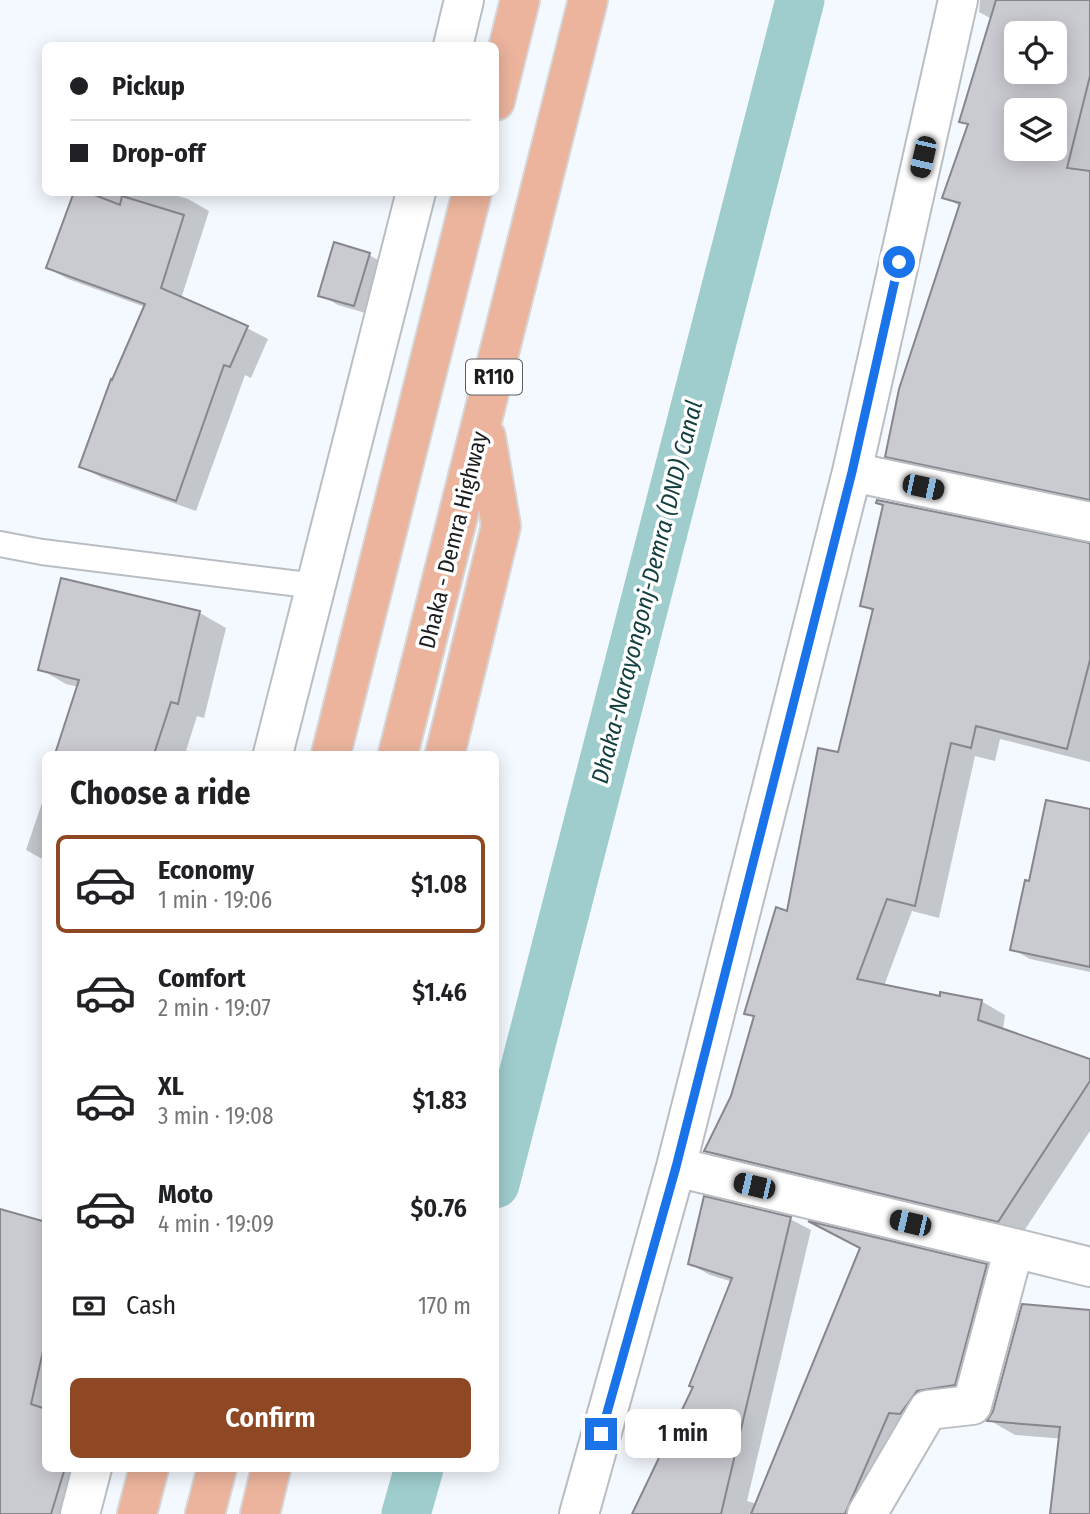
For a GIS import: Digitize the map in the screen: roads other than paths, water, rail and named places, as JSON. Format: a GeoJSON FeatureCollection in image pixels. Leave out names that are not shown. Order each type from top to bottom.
{"type":"FeatureCollection","features":[{"type":"Feature","properties":{"kind":"main road"},"geometry":{"type":"LineString","coordinates":[[499,85],[520,0]]}},
{"type":"Feature","properties":{"kind":"main road","name":"Dhaka - Demra Highway"},"geometry":{"type":"LineString","coordinates":[[399,751],[588,0]]}},
{"type":"Feature","properties":{"kind":"main road","name":"R110"},"geometry":{"type":"LineString","coordinates":[[332,751],[471,196]]}},
{"type":"Feature","properties":{"kind":"main road"},"geometry":{"type":"LineString","coordinates":[[446,751],[501,526],[483,421]]}},
{"type":"Feature","properties":{"kind":"main road"},"geometry":{"type":"LineString","coordinates":[[138,1514],[148,1472]]}},
{"type":"Feature","properties":{"kind":"main road"},"geometry":{"type":"LineString","coordinates":[[205,1514],[216,1472]]}},
{"type":"Feature","properties":{"kind":"main road"},"geometry":{"type":"LineString","coordinates":[[260,1514],[270,1472]]}},
{"type":"Feature","properties":{"kind":"street"},"geometry":{"type":"LineString","coordinates":[[454,42],[464,0]]}},
{"type":"Feature","properties":{"kind":"street"},"geometry":{"type":"LineString","coordinates":[[579,1514],[676,1167],[852,472],[958,0]]}},
{"type":"Feature","properties":{"kind":"street"},"geometry":{"type":"LineString","coordinates":[[274,751],[415,196]]}},
{"type":"Feature","properties":{"kind":"street"},"geometry":{"type":"LineString","coordinates":[[852,472],[1090,522]]}},
{"type":"Feature","properties":{"kind":"street"},"geometry":{"type":"LineString","coordinates":[[676,1167],[1090,1267]]}},
{"type":"Feature","properties":{"kind":"street"},"geometry":{"type":"LineString","coordinates":[[867,1514],[928,1410],[972,1405],[1014,1248]]}},
{"type":"Feature","properties":{"kind":"street"},"geometry":{"type":"LineString","coordinates":[[80,1514],[91,1472]]}},
{"type":"Feature","properties":{"kind":"lane"},"geometry":{"type":"LineString","coordinates":[[0,544],[42,552],[316,586]]}},
{"type":"Feature","properties":{"kind":"waterway","name":"Dhaka-Narayongonj-Demra (DND) Canal"},"geometry":{"type":"LineString","coordinates":[[499,1168],[800,0]]}},
{"type":"Feature","properties":{"kind":"waterway","name":"Dhaka-Narayongonj-Demra (DND) Canal"},"geometry":{"type":"LineString","coordinates":[[406,1514],[418,1472]]}}]}
